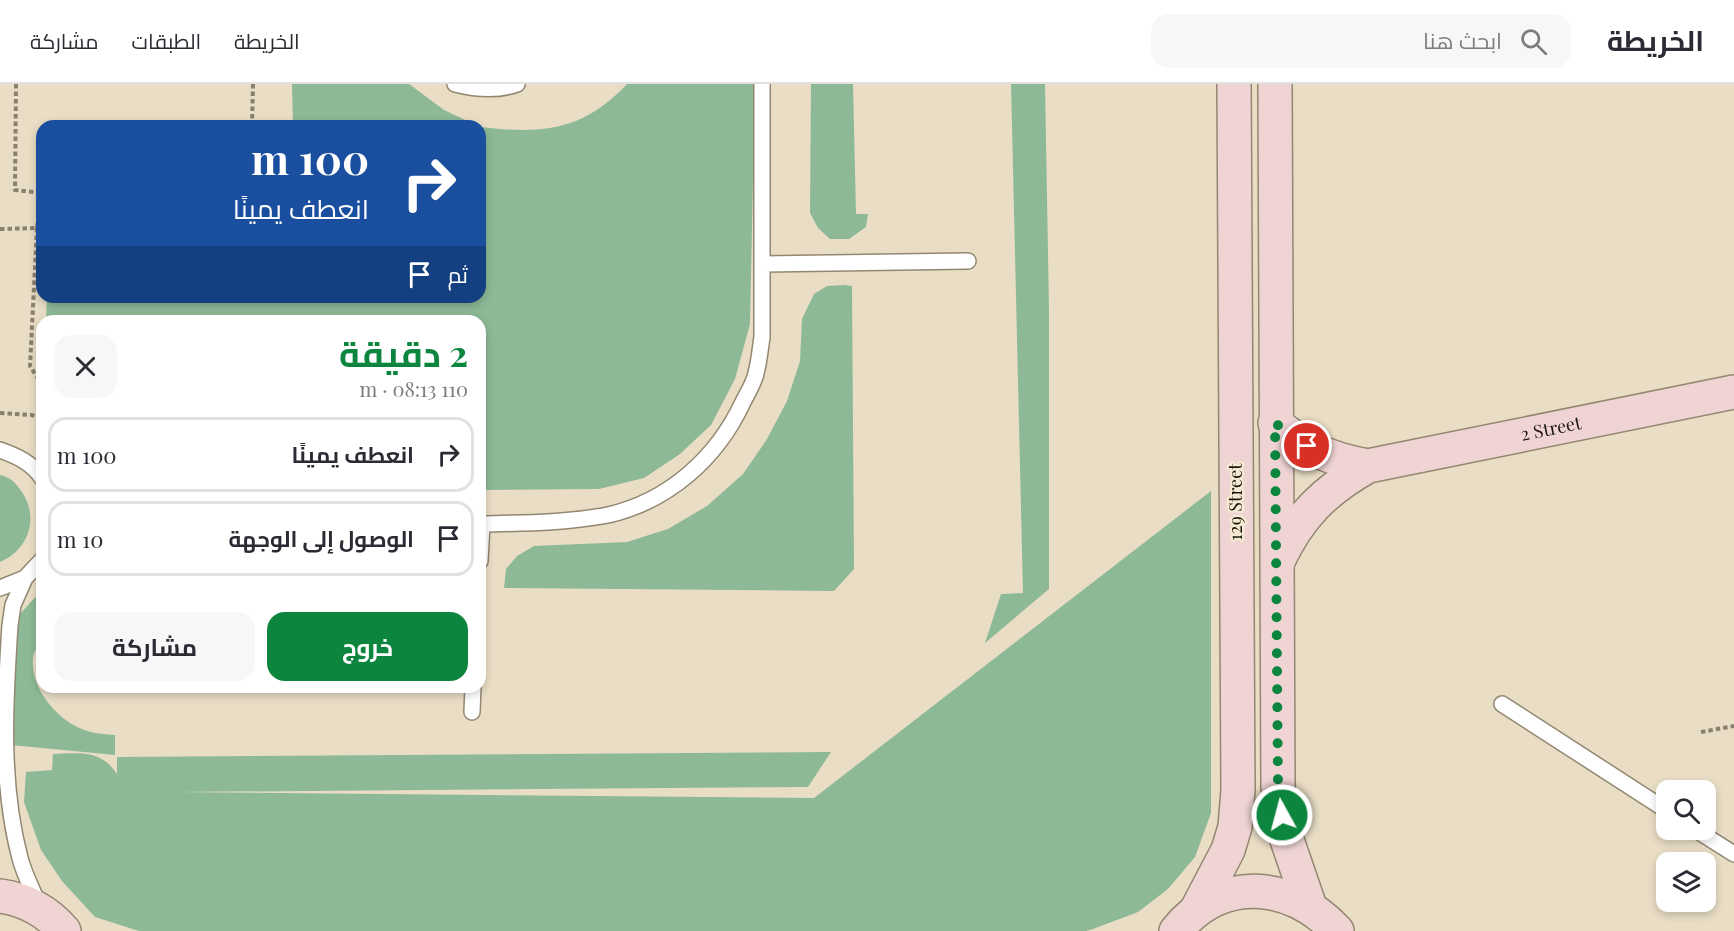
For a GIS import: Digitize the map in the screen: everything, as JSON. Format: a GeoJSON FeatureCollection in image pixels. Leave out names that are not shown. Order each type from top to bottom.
{"type":"FeatureCollection","features":[{"type":"Feature","properties":{"kind":"street","name":"129 Street"},"geometry":{"type":"LineString","coordinates":[[1186,921],[1228,850],[1235,827],[1238,789],[1234,84]]}},
{"type":"Feature","properties":{"kind":"street"},"geometry":{"type":"LineString","coordinates":[[1275,84],[1278,787],[1286,837],[1310,907]]}},
{"type":"Feature","properties":{"kind":"street","name":"2 Street"},"geometry":{"type":"LineString","coordinates":[[1368,466],[1734,392]]}},
{"type":"Feature","properties":{"kind":"street"},"geometry":{"type":"LineString","coordinates":[[1275,423],[1295,439],[1318,452],[1342,461],[1368,466]]}},
{"type":"Feature","properties":{"kind":"street"},"geometry":{"type":"LineString","coordinates":[[1278,561],[1289,537],[1323,495],[1344,479],[1368,466]]}},
{"type":"Feature","properties":{"kind":"street"},"geometry":{"type":"LineString","coordinates":[[1186,921],[1217,899],[1240,892],[1264,891],[1288,896],[1310,907],[1337,931]]}},
{"type":"Feature","properties":{"kind":"street"},"geometry":{"type":"LineString","coordinates":[[0,896],[14,898],[52,921]]}},
{"type":"Feature","properties":{"kind":"lane"},"geometry":{"type":"LineString","coordinates":[[455,84],[474,88],[517,84]]}},
{"type":"Feature","properties":{"kind":"lane"},"geometry":{"type":"LineString","coordinates":[[486,524],[567,520],[608,514],[651,501],[683,480],[716,448],[736,418],[754,377],[762,337],[762,84]]}},
{"type":"Feature","properties":{"kind":"lane"},"geometry":{"type":"LineString","coordinates":[[763,264],[968,261]]}},
{"type":"Feature","properties":{"kind":"lane"},"geometry":{"type":"LineString","coordinates":[[0,450],[18,456],[36,469]]}},
{"type":"Feature","properties":{"kind":"lane"},"geometry":{"type":"LineString","coordinates":[[36,566],[25,578],[13,605],[10,625],[6,765],[13,828],[21,860],[52,921]]}},
{"type":"Feature","properties":{"kind":"lane"},"geometry":{"type":"LineString","coordinates":[[0,588],[25,578]]}},
{"type":"Feature","properties":{"kind":"lane"},"geometry":{"type":"LineString","coordinates":[[472,712],[473,693]]}},
{"type":"Feature","properties":{"kind":"lane"},"geometry":{"type":"LineString","coordinates":[[1502,704],[1656,804]]}},
{"type":"Feature","properties":{"kind":"lane"},"geometry":{"type":"LineString","coordinates":[[1712,840],[1734,854]]}},
{"type":"Feature","properties":{"kind":"path"},"geometry":{"type":"LineString","coordinates":[[16,84],[15,190],[36,192]]}},
{"type":"Feature","properties":{"kind":"path"},"geometry":{"type":"LineString","coordinates":[[252,120],[253,84]]}},
{"type":"Feature","properties":{"kind":"path"},"geometry":{"type":"LineString","coordinates":[[0,229],[36,228]]}},
{"type":"Feature","properties":{"kind":"path"},"geometry":{"type":"LineString","coordinates":[[36,248],[30,366],[36,376]]}},
{"type":"Feature","properties":{"kind":"path"},"geometry":{"type":"LineString","coordinates":[[0,413],[36,417]]}},
{"type":"Feature","properties":{"kind":"path"},"geometry":{"type":"LineString","coordinates":[[1701,732],[1734,726]]}},
{"type":"Feature","properties":{"kind":"green space"},"geometry":{"type":"Polygon","coordinates":[[[292,84],[409,84],[444,110],[465,120],[293,120],[292,84]]]}},
{"type":"Feature","properties":{"kind":"green space"},"geometry":{"type":"Polygon","coordinates":[[[627,84],[755,84],[750,324],[735,379],[711,425],[680,454],[644,478],[599,489],[486,490],[486,315],[46,315],[47,303],[486,303],[486,128],[522,130],[560,126],[577,121],[610,100],[627,84]]]}},
{"type":"Feature","properties":{"kind":"green space"},"geometry":{"type":"Polygon","coordinates":[[[811,84],[853,84],[856,214],[868,214],[866,227],[849,239],[830,239],[818,228],[810,213],[811,84]]]}},
{"type":"Feature","properties":{"kind":"green space"},"geometry":{"type":"Polygon","coordinates":[[[1011,84],[1045,84],[1049,311],[1049,589],[985,643],[1001,594],[1023,593],[1011,84]]]}},
{"type":"Feature","properties":{"kind":"green space"},"geometry":{"type":"Polygon","coordinates":[[[827,286],[852,286],[854,569],[834,591],[504,588],[506,569],[517,556],[534,546],[627,542],[668,529],[707,506],[743,474],[767,439],[787,401],[800,361],[802,319],[814,294],[827,286]]]}},
{"type":"Feature","properties":{"kind":"green space"},"geometry":{"type":"Polygon","coordinates":[[[0,475],[11,480],[19,488],[29,509],[30,519],[29,530],[19,549],[0,562],[0,475]]]}},
{"type":"Feature","properties":{"kind":"green space"},"geometry":{"type":"Polygon","coordinates":[[[1211,491],[1211,813],[1195,857],[1168,889],[1138,912],[1086,931],[139,931],[95,917],[62,881],[41,850],[24,802],[26,772],[52,770],[53,754],[80,753],[97,756],[111,766],[117,774],[117,757],[831,752],[808,787],[175,792],[814,798],[1211,491]]]}},
{"type":"Feature","properties":{"kind":"green space"},"geometry":{"type":"Polygon","coordinates":[[[36,597],[36,650],[33,670],[36,693],[42,693],[56,712],[76,727],[115,735],[115,755],[11,745],[19,615],[36,597]]]}},
{"type":"Feature","properties":{"kind":"route"},"geometry":{"type":"LineString","coordinates":[[1282,815],[1278,787],[1278,561],[1275,423],[1307,446]]}}]}
